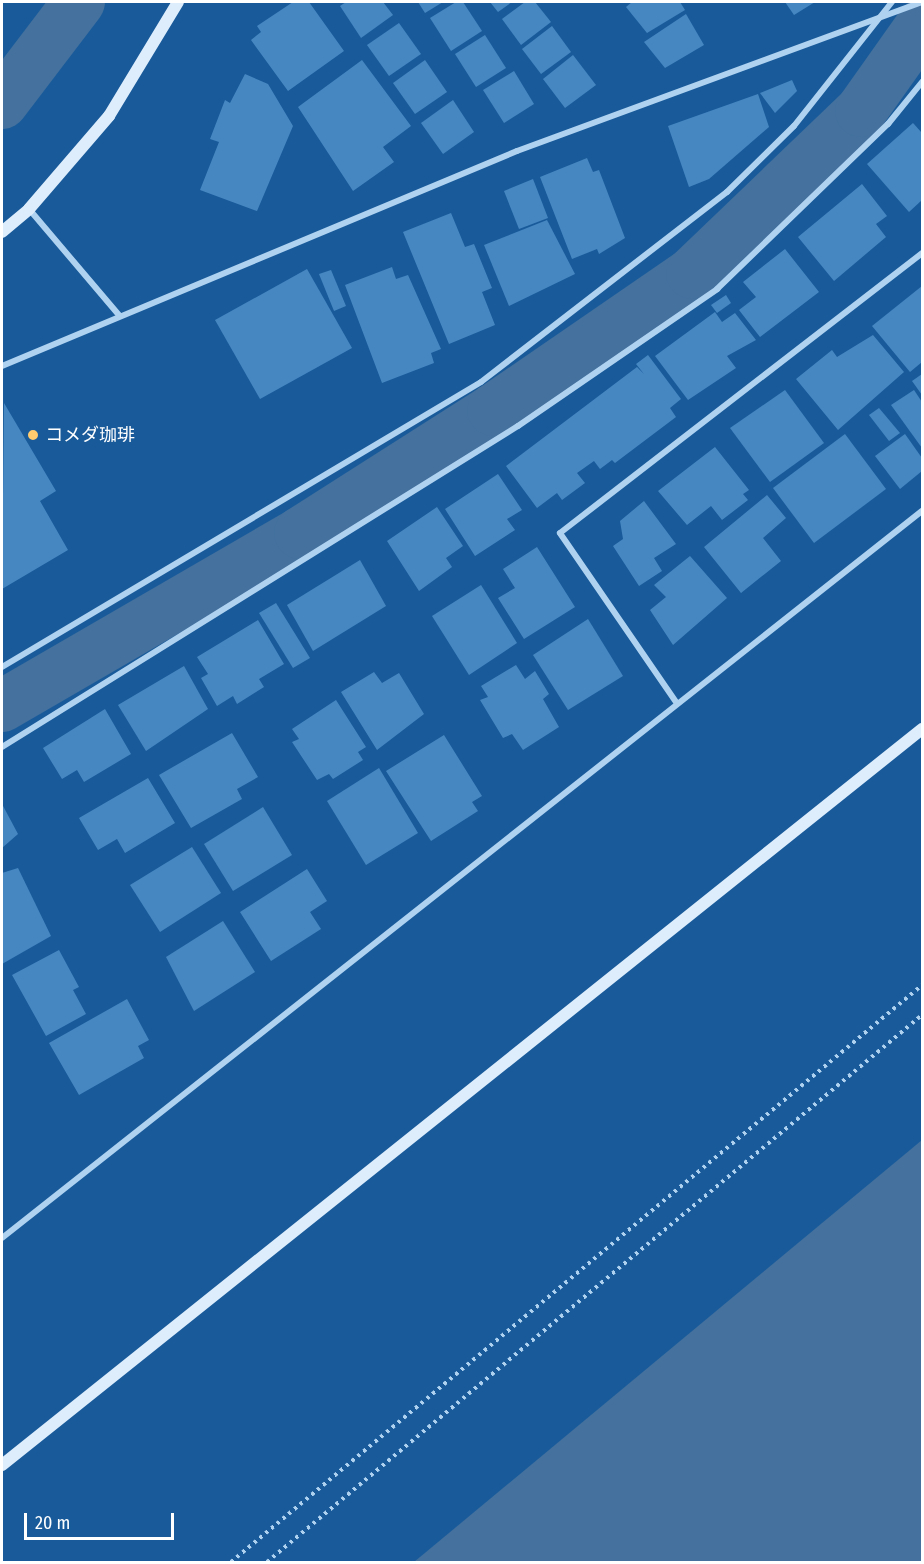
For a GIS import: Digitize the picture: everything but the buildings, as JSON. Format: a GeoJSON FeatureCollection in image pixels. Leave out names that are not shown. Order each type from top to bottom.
{"type":"FeatureCollection","features":[{"type":"Feature","properties":{"kind":"street"},"geometry":{"type":"LineString","coordinates":[[2,232],[29,209],[109,116],[178,2]]}},
{"type":"Feature","properties":{"kind":"street"},"geometry":{"type":"LineString","coordinates":[[2,667],[481,382],[727,192],[794,126],[892,2]]}},
{"type":"Feature","properties":{"kind":"street"},"geometry":{"type":"LineString","coordinates":[[2,366],[119,315],[517,151],[880,20],[921,2]]}},
{"type":"Feature","properties":{"kind":"street"},"geometry":{"type":"LineString","coordinates":[[2,747],[518,426],[717,289],[888,124],[922,82]]}},
{"type":"Feature","properties":{"kind":"street"},"geometry":{"type":"LineString","coordinates":[[29,209],[119,315]]}},
{"type":"Feature","properties":{"kind":"street"},"geometry":{"type":"LineString","coordinates":[[676,702],[560,533],[922,253]]}},
{"type":"Feature","properties":{"kind":"street"},"geometry":{"type":"LineString","coordinates":[[2,1238],[676,702],[922,511]]}},
{"type":"Feature","properties":{"kind":"street"},"geometry":{"type":"LineString","coordinates":[[2,1465],[922,729]]}},
{"type":"Feature","properties":{"kind":"path"},"geometry":{"type":"LineString","coordinates":[[231,1563],[922,985]]}},
{"type":"Feature","properties":{"kind":"path"},"geometry":{"type":"LineString","coordinates":[[267,1563],[922,1015]]}},
{"type":"Feature","properties":{"kind":"water"},"geometry":{"type":"Polygon","coordinates":[[[922,1140],[922,1562],[414,1562],[922,1140]]]}},
{"type":"Feature","properties":{"kind":"waterway"},"geometry":{"type":"LineString","coordinates":[[2,103],[79,2]]}},
{"type":"Feature","properties":{"kind":"waterway"},"geometry":{"type":"LineString","coordinates":[[2,706],[300,533],[493,410],[692,273],[861,111],[922,25]]}},
{"type":"Feature","properties":{"kind":"place","name":"コメダ珈琲"},"geometry":{"type":"Point","coordinates":[33,435]}}]}
